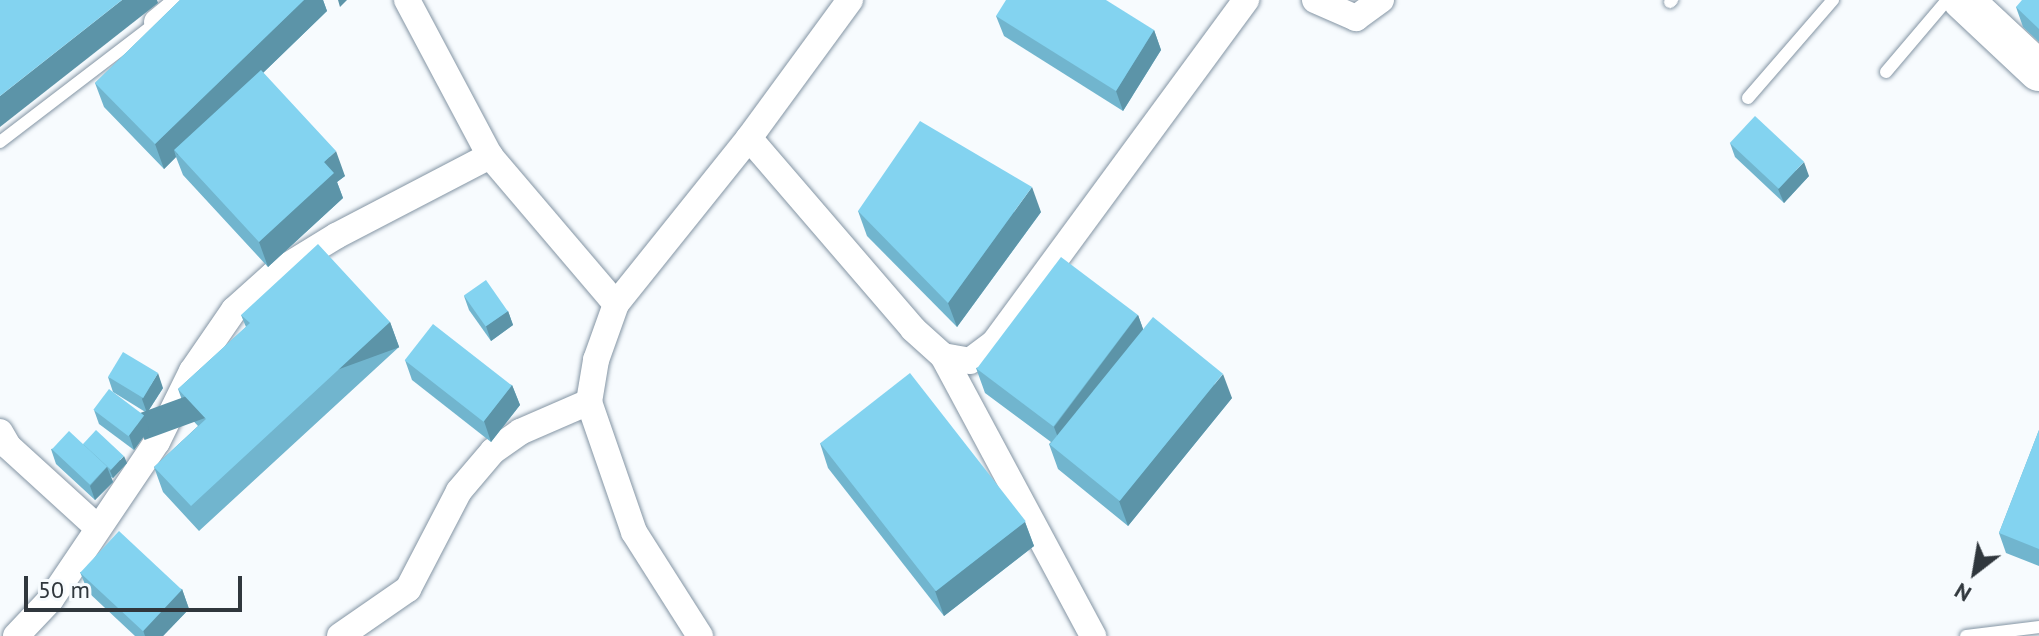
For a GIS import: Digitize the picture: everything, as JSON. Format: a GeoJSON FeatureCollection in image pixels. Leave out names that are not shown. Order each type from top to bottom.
{"type":"FeatureCollection","features":[{"type":"Feature","properties":{"kind":"main road"},"geometry":{"type":"LineString","coordinates":[[1963,0],[2039,71]]}},
{"type":"Feature","properties":{"kind":"street"},"geometry":{"type":"LineString","coordinates":[[157,22],[184,0]]}},
{"type":"Feature","properties":{"kind":"street"},"geometry":{"type":"LineString","coordinates":[[407,0],[490,156],[616,304]]}},
{"type":"Feature","properties":{"kind":"street"},"geometry":{"type":"LineString","coordinates":[[700,636],[634,532],[589,402],[596,360],[616,304],[749,138],[850,0]]}},
{"type":"Feature","properties":{"kind":"street"},"geometry":{"type":"LineString","coordinates":[[943,356],[970,361],[994,343],[1246,0]]}},
{"type":"Feature","properties":{"kind":"street"},"geometry":{"type":"LineString","coordinates":[[1315,0],[1356,18],[1381,0]]}},
{"type":"Feature","properties":{"kind":"street"},"geometry":{"type":"LineString","coordinates":[[749,138],[913,329],[943,356],[1093,636]]}},
{"type":"Feature","properties":{"kind":"street"},"geometry":{"type":"LineString","coordinates":[[16,636],[51,599],[157,442],[192,371],[234,310],[274,274],[336,236],[490,156]]}},
{"type":"Feature","properties":{"kind":"street"},"geometry":{"type":"LineString","coordinates":[[340,636],[408,589],[459,491],[493,451],[520,432],[589,402]]}},
{"type":"Feature","properties":{"kind":"street"},"geometry":{"type":"LineString","coordinates":[[0,432],[8,446],[97,527]]}},
{"type":"Feature","properties":{"kind":"lane"},"geometry":{"type":"LineString","coordinates":[[1748,98],[1833,0]]}},
{"type":"Feature","properties":{"kind":"lane"},"geometry":{"type":"LineString","coordinates":[[1886,72],[1947,0]]}},
{"type":"Feature","properties":{"kind":"lane"},"geometry":{"type":"LineString","coordinates":[[0,142],[157,22]]}},
{"type":"Feature","properties":{"kind":"lane"},"geometry":{"type":"LineString","coordinates":[[1966,636],[2039,627]]}},
{"type":"Feature","properties":{"kind":"building"},"geometry":{"type":"Polygon","coordinates":[[[0,0],[122,0],[0,96],[0,0]]]}},
{"type":"Feature","properties":{"kind":"building"},"geometry":{"type":"Polygon","coordinates":[[[180,0],[304,0],[155,144],[95,83],[180,0]]]}},
{"type":"Feature","properties":{"kind":"building"},"geometry":{"type":"Polygon","coordinates":[[[1006,0],[1106,0],[1154,30],[1116,91],[996,16],[1006,0]]]}},
{"type":"Feature","properties":{"kind":"building"},"geometry":{"type":"Polygon","coordinates":[[[2022,0],[2039,0],[2039,29],[2016,7],[2022,0]]]}},
{"type":"Feature","properties":{"kind":"building"},"geometry":{"type":"Polygon","coordinates":[[[261,70],[336,151],[324,162],[334,173],[259,242],[174,150],[261,70]]]}},
{"type":"Feature","properties":{"kind":"building"},"geometry":{"type":"Polygon","coordinates":[[[1755,116],[1804,162],[1779,189],[1730,143],[1755,116]]]}},
{"type":"Feature","properties":{"kind":"building"},"geometry":{"type":"Polygon","coordinates":[[[920,121],[1032,187],[948,303],[858,211],[920,121]]]}},
{"type":"Feature","properties":{"kind":"building"},"geometry":{"type":"Polygon","coordinates":[[[318,244],[390,322],[191,506],[154,467],[206,419],[178,389],[250,323],[241,315],[318,244]]]}},
{"type":"Feature","properties":{"kind":"building"},"geometry":{"type":"Polygon","coordinates":[[[1061,257],[1138,315],[1053,427],[977,369],[1061,257]]]}},
{"type":"Feature","properties":{"kind":"building"},"geometry":{"type":"Polygon","coordinates":[[[486,280],[508,311],[486,327],[464,295],[486,280]]]}},
{"type":"Feature","properties":{"kind":"building"},"geometry":{"type":"Polygon","coordinates":[[[1153,317],[1223,374],[1120,501],[1050,444],[1153,317]]]}},
{"type":"Feature","properties":{"kind":"building"},"geometry":{"type":"Polygon","coordinates":[[[433,324],[512,386],[483,422],[405,360],[433,324]]]}},
{"type":"Feature","properties":{"kind":"building"},"geometry":{"type":"Polygon","coordinates":[[[123,352],[158,373],[143,398],[108,377],[123,352]]]}},
{"type":"Feature","properties":{"kind":"building"},"geometry":{"type":"Polygon","coordinates":[[[910,373],[1026,521],[936,591],[820,443],[910,373]]]}},
{"type":"Feature","properties":{"kind":"building"},"geometry":{"type":"Polygon","coordinates":[[[109,389],[144,415],[128,436],[93,410],[109,389]]]}},
{"type":"Feature","properties":{"kind":"building"},"geometry":{"type":"Polygon","coordinates":[[[96,430],[124,456],[111,470],[83,444],[96,430]]]}},
{"type":"Feature","properties":{"kind":"building"},"geometry":{"type":"Polygon","coordinates":[[[2039,430],[2039,549],[1999,533],[2039,430]]]}},
{"type":"Feature","properties":{"kind":"building"},"geometry":{"type":"Polygon","coordinates":[[[69,431],[107,466],[90,485],[52,449],[69,431]]]}},
{"type":"Feature","properties":{"kind":"building"},"geometry":{"type":"Polygon","coordinates":[[[119,531],[182,590],[143,631],[80,573],[119,531]]]}}]}
